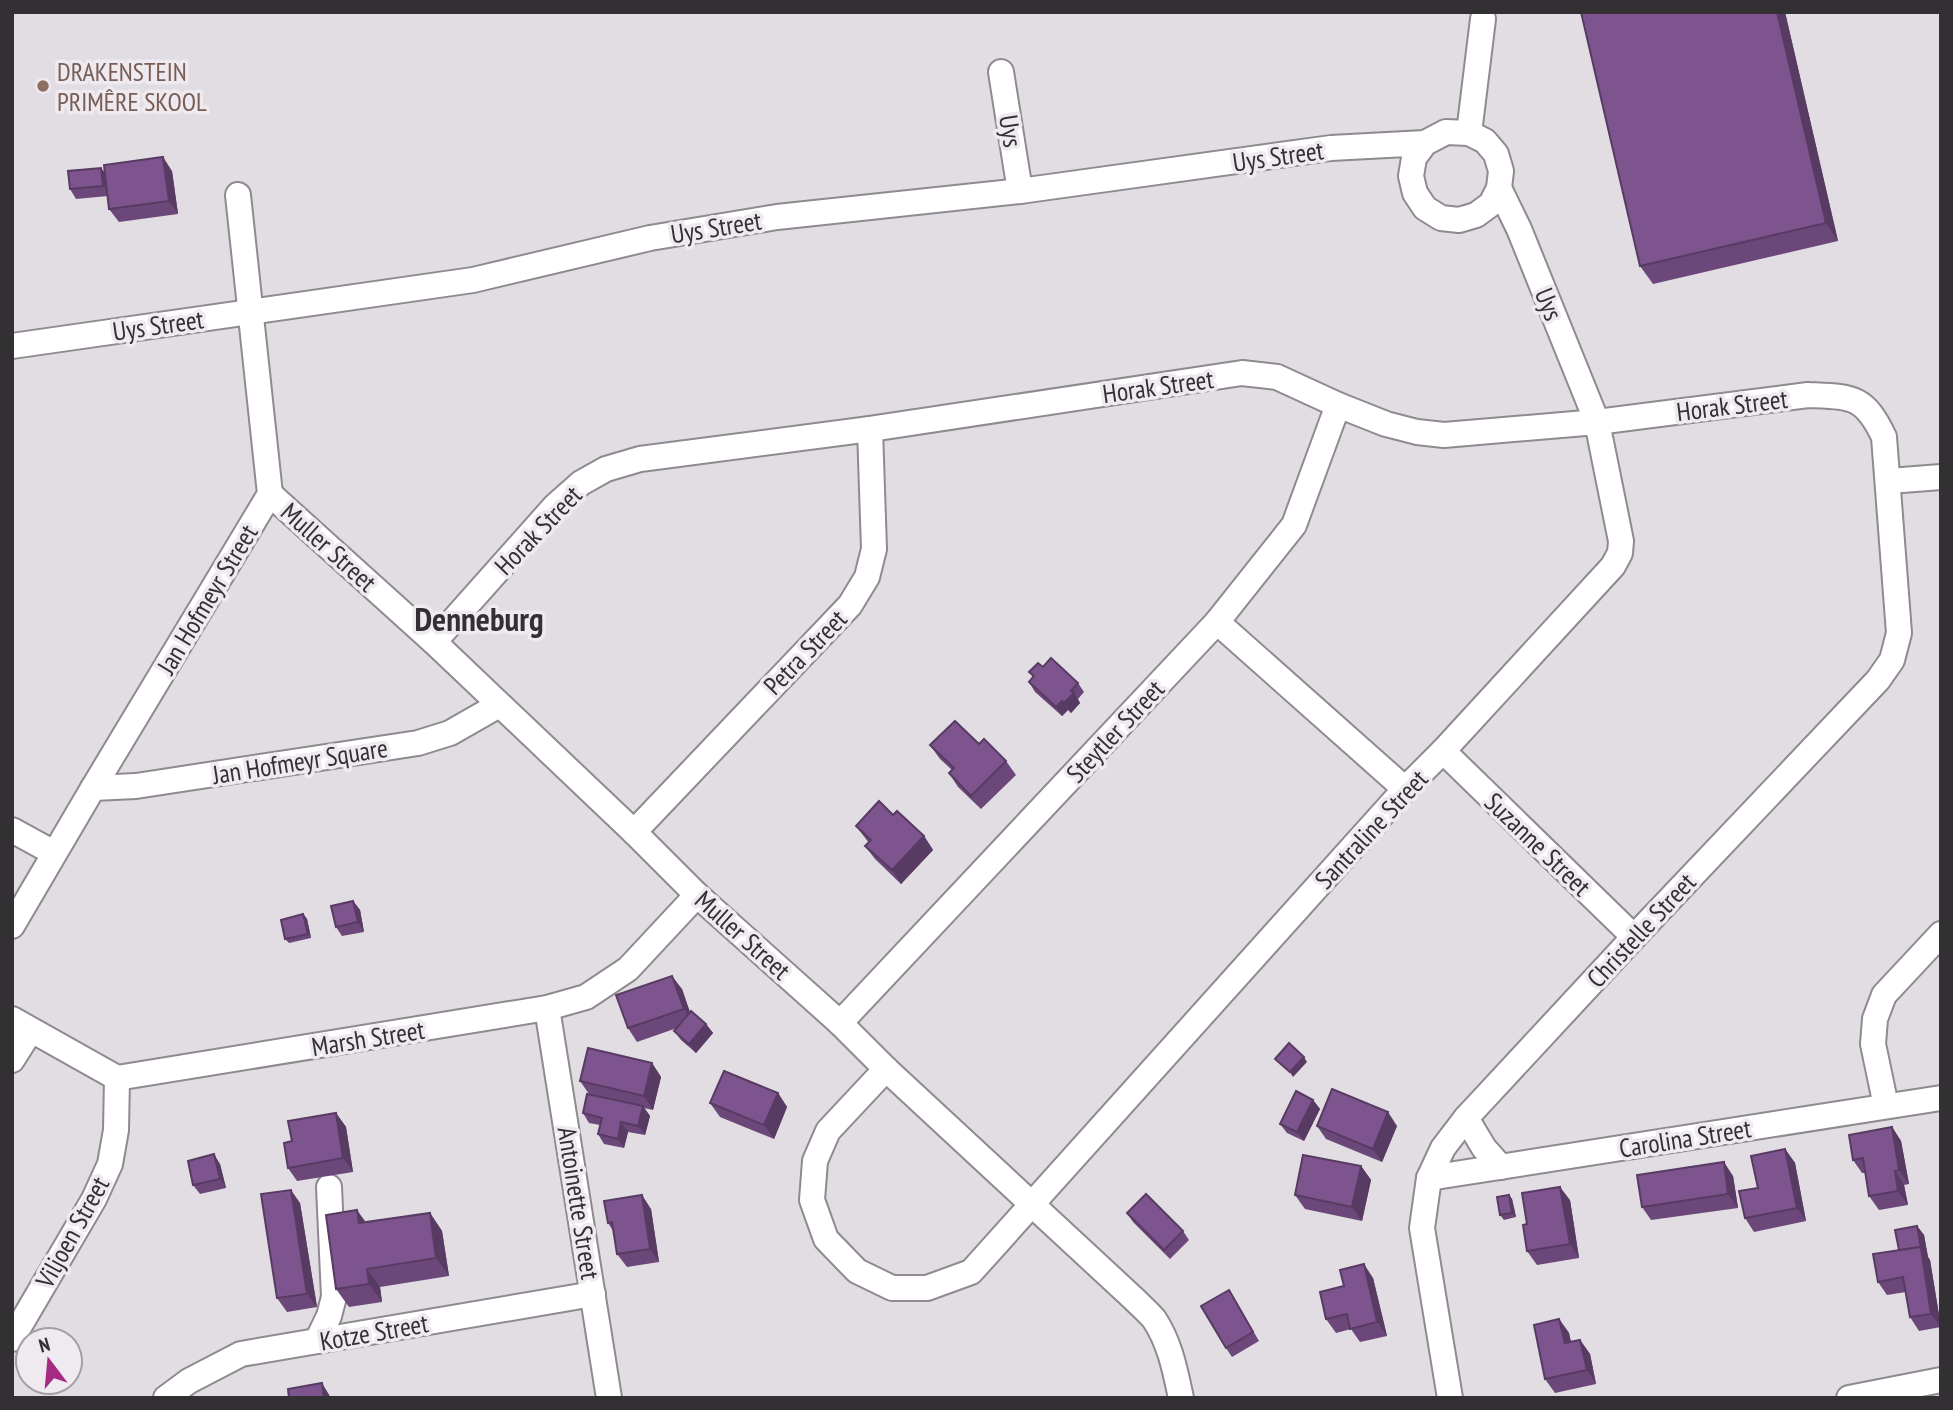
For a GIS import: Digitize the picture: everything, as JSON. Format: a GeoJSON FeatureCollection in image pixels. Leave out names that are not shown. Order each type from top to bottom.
{"type":"FeatureCollection","features":[{"type":"Feature","properties":{"kind":"street"},"geometry":{"type":"LineString","coordinates":[[1469,132],[1483,19]]}},
{"type":"Feature","properties":{"kind":"street","name":"Uys"},"geometry":{"type":"LineString","coordinates":[[1001,72],[1020,191]]}},
{"type":"Feature","properties":{"kind":"street"},"geometry":{"type":"LineString","coordinates":[[1446,132],[1469,132],[1485,141],[1496,154],[1501,171],[1499,188],[1491,204],[1476,215],[1459,220],[1441,218],[1425,208],[1415,193],[1411,176],[1415,158],[1425,143],[1446,132]]}},
{"type":"Feature","properties":{"kind":"street","name":"Uys Street"},"geometry":{"type":"LineString","coordinates":[[12,346],[473,280],[650,238],[777,217],[1020,191],[1331,148],[1425,143]]}},
{"type":"Feature","properties":{"kind":"street","name":"Uys"},"geometry":{"type":"LineString","coordinates":[[1499,188],[1519,229],[1597,422]]}},
{"type":"Feature","properties":{"kind":"street","name":"Jan Hofmeyr Street"},"geometry":{"type":"LineString","coordinates":[[12,926],[270,494],[238,195]]}},
{"type":"Feature","properties":{"kind":"street","name":"Horak Street"},"geometry":{"type":"LineString","coordinates":[[434,642],[555,506],[581,483],[606,469],[640,459],[870,429],[1242,373],[1277,377],[1386,424],[1444,435],[1597,422],[1808,395],[1843,396],[1858,401],[1874,416],[1884,437],[1889,481]]}},
{"type":"Feature","properties":{"kind":"street","name":"Steytler Street"},"geometry":{"type":"LineString","coordinates":[[840,1023],[1217,622],[1294,526],[1338,405]]}},
{"type":"Feature","properties":{"kind":"street","name":"Santraline Street"},"geometry":{"type":"LineString","coordinates":[[1033,1204],[1405,789],[1613,566],[1620,553],[1621,541],[1597,422]]}},
{"type":"Feature","properties":{"kind":"street","name":"Petra Street"},"geometry":{"type":"LineString","coordinates":[[634,832],[850,605],[867,577],[874,549],[870,429]]}},
{"type":"Feature","properties":{"kind":"street"},"geometry":{"type":"LineString","coordinates":[[1889,481],[1941,477]]}},
{"type":"Feature","properties":{"kind":"street","name":"Christelle Street"},"geometry":{"type":"LineString","coordinates":[[1450,1398],[1422,1228],[1429,1178],[1443,1148],[1466,1118],[1878,680],[1892,660],[1899,633],[1889,481]]}},
{"type":"Feature","properties":{"kind":"street","name":"Muller Street"},"geometry":{"type":"LineString","coordinates":[[270,494],[434,642],[697,895],[840,1023],[1153,1319],[1166,1340],[1181,1398]]}},
{"type":"Feature","properties":{"kind":"street"},"geometry":{"type":"LineString","coordinates":[[1217,622],[1405,789]]}},
{"type":"Feature","properties":{"kind":"street","name":"Jan Hofmeyr Square"},"geometry":{"type":"LineString","coordinates":[[93,788],[136,786],[418,743],[450,733],[499,705]]}},
{"type":"Feature","properties":{"kind":"street","name":"Suzanne Street"},"geometry":{"type":"LineString","coordinates":[[1443,751],[1634,937]]}},
{"type":"Feature","properties":{"kind":"street"},"geometry":{"type":"LineString","coordinates":[[12,830],[54,853]]}},
{"type":"Feature","properties":{"kind":"street","name":"Marsh Street"},"geometry":{"type":"LineString","coordinates":[[117,1078],[547,1008],[586,997],[628,969],[697,895]]}},
{"type":"Feature","properties":{"kind":"street"},"geometry":{"type":"LineString","coordinates":[[1886,1106],[1873,1044],[1875,1020],[1884,995],[1941,934]]}},
{"type":"Feature","properties":{"kind":"street","name":"Antoinette Street"},"geometry":{"type":"LineString","coordinates":[[547,1008],[609,1398]]}},
{"type":"Feature","properties":{"kind":"street"},"geometry":{"type":"LineString","coordinates":[[12,1060],[21,1024],[117,1078]]}},
{"type":"Feature","properties":{"kind":"street"},"geometry":{"type":"LineString","coordinates":[[886,1069],[828,1131],[815,1161],[813,1200],[826,1239],[858,1271],[892,1288],[927,1288],[971,1272],[1033,1204]]}},
{"type":"Feature","properties":{"kind":"street","name":"Viljoen Street"},"geometry":{"type":"LineString","coordinates":[[12,1339],[94,1199],[110,1164],[116,1130],[117,1078]]}},
{"type":"Feature","properties":{"kind":"street","name":"Carolina Street"},"geometry":{"type":"LineString","coordinates":[[1429,1178],[1941,1098]]}},
{"type":"Feature","properties":{"kind":"street"},"geometry":{"type":"LineString","coordinates":[[1466,1118],[1484,1148],[1500,1167]]}},
{"type":"Feature","properties":{"kind":"street"},"geometry":{"type":"LineString","coordinates":[[317,1341],[329,1316],[334,1297],[330,1187]]}},
{"type":"Feature","properties":{"kind":"street","name":"Kotze Street"},"geometry":{"type":"LineString","coordinates":[[166,1398],[189,1381],[241,1354],[593,1294]]}},
{"type":"Feature","properties":{"kind":"street"},"geometry":{"type":"LineString","coordinates":[[1849,1398],[1941,1380]]}},
{"type":"Feature","properties":{"kind":"building"},"geometry":{"type":"Polygon","coordinates":[[[1581,12],[1777,12],[1826,223],[1640,266],[1581,12]]]}},
{"type":"Feature","properties":{"kind":"building"},"geometry":{"type":"Polygon","coordinates":[[[163,157],[169,201],[109,209],[104,165],[163,157]]]}},
{"type":"Feature","properties":{"kind":"building"},"geometry":{"type":"Polygon","coordinates":[[[101,168],[103,186],[70,189],[68,171],[101,168]]]}},
{"type":"Feature","properties":{"kind":"building"},"geometry":{"type":"Polygon","coordinates":[[[1051,658],[1078,683],[1071,691],[1074,693],[1056,707],[1029,682],[1034,676],[1029,672],[1038,663],[1043,667],[1051,658]]]}},
{"type":"Feature","properties":{"kind":"building"},"geometry":{"type":"Polygon","coordinates":[[[955,721],[979,744],[984,739],[1006,761],[971,796],[949,773],[954,768],[930,745],[955,721]]]}},
{"type":"Feature","properties":{"kind":"building"},"geometry":{"type":"Polygon","coordinates":[[[879,801],[893,815],[897,811],[924,836],[892,870],[865,846],[871,840],[856,826],[879,801]]]}},
{"type":"Feature","properties":{"kind":"building"},"geometry":{"type":"Polygon","coordinates":[[[353,901],[358,922],[336,927],[331,906],[353,901]]]}},
{"type":"Feature","properties":{"kind":"building"},"geometry":{"type":"Polygon","coordinates":[[[303,914],[308,934],[285,939],[281,920],[303,914]]]}},
{"type":"Feature","properties":{"kind":"building"},"geometry":{"type":"Polygon","coordinates":[[[672,976],[684,1009],[628,1028],[616,995],[672,976]]]}},
{"type":"Feature","properties":{"kind":"building"},"geometry":{"type":"Polygon","coordinates":[[[691,1011],[706,1024],[689,1044],[674,1031],[691,1011]]]}},
{"type":"Feature","properties":{"kind":"building"},"geometry":{"type":"Polygon","coordinates":[[[1289,1043],[1304,1057],[1290,1072],[1275,1059],[1289,1043]]]}},
{"type":"Feature","properties":{"kind":"building"},"geometry":{"type":"Polygon","coordinates":[[[588,1048],[652,1063],[644,1096],[580,1081],[588,1048]]]}},
{"type":"Feature","properties":{"kind":"building"},"geometry":{"type":"Polygon","coordinates":[[[724,1071],[778,1093],[764,1125],[710,1103],[724,1071]]]}},
{"type":"Feature","properties":{"kind":"building"},"geometry":{"type":"Polygon","coordinates":[[[1332,1089],[1388,1112],[1373,1149],[1317,1126],[1332,1089]]]}},
{"type":"Feature","properties":{"kind":"building"},"geometry":{"type":"Polygon","coordinates":[[[1296,1091],[1313,1100],[1297,1132],[1280,1124],[1296,1091]]]}},
{"type":"Feature","properties":{"kind":"building"},"geometry":{"type":"Polygon","coordinates":[[[587,1094],[643,1106],[638,1126],[621,1122],[618,1139],[598,1134],[602,1118],[583,1113],[587,1094]]]}},
{"type":"Feature","properties":{"kind":"building"},"geometry":{"type":"Polygon","coordinates":[[[336,1113],[343,1158],[288,1168],[284,1143],[292,1141],[288,1121],[336,1113]]]}},
{"type":"Feature","properties":{"kind":"building"},"geometry":{"type":"Polygon","coordinates":[[[1892,1127],[1899,1170],[1895,1171],[1898,1191],[1869,1196],[1863,1158],[1853,1160],[1849,1135],[1892,1127]]]}},
{"type":"Feature","properties":{"kind":"building"},"geometry":{"type":"Polygon","coordinates":[[[1785,1149],[1797,1208],[1745,1218],[1739,1191],[1758,1188],[1751,1156],[1785,1149]]]}},
{"type":"Feature","properties":{"kind":"building"},"geometry":{"type":"Polygon","coordinates":[[[214,1154],[220,1179],[193,1185],[188,1161],[214,1154]]]}},
{"type":"Feature","properties":{"kind":"building"},"geometry":{"type":"Polygon","coordinates":[[[1303,1155],[1361,1166],[1352,1207],[1295,1195],[1303,1155]]]}},
{"type":"Feature","properties":{"kind":"building"},"geometry":{"type":"Polygon","coordinates":[[[1724,1162],[1728,1194],[1642,1207],[1637,1175],[1724,1162]]]}},
{"type":"Feature","properties":{"kind":"building"},"geometry":{"type":"Polygon","coordinates":[[[1560,1187],[1570,1244],[1527,1251],[1523,1225],[1527,1224],[1522,1193],[1560,1187]]]}},
{"type":"Feature","properties":{"kind":"building"},"geometry":{"type":"Polygon","coordinates":[[[291,1190],[307,1294],[277,1298],[261,1194],[291,1190]]]}},
{"type":"Feature","properties":{"kind":"building"},"geometry":{"type":"Polygon","coordinates":[[[1146,1194],[1183,1231],[1164,1250],[1127,1213],[1146,1194]]]}},
{"type":"Feature","properties":{"kind":"building"},"geometry":{"type":"Polygon","coordinates":[[[642,1195],[650,1249],[617,1254],[612,1222],[608,1223],[604,1201],[642,1195]]]}},
{"type":"Feature","properties":{"kind":"building"},"geometry":{"type":"Polygon","coordinates":[[[1509,1195],[1512,1213],[1500,1215],[1497,1197],[1509,1195]]]}},
{"type":"Feature","properties":{"kind":"building"},"geometry":{"type":"Polygon","coordinates":[[[357,1210],[359,1223],[430,1213],[436,1258],[367,1269],[369,1284],[336,1289],[326,1215],[357,1210]]]}},
{"type":"Feature","properties":{"kind":"building"},"geometry":{"type":"Polygon","coordinates":[[[1917,1226],[1921,1247],[1899,1250],[1895,1230],[1917,1226]]]}},
{"type":"Feature","properties":{"kind":"building"},"geometry":{"type":"Polygon","coordinates":[[[1921,1247],[1931,1314],[1910,1317],[1903,1277],[1878,1282],[1873,1254],[1921,1247]]]}},
{"type":"Feature","properties":{"kind":"building"},"geometry":{"type":"Polygon","coordinates":[[[1364,1264],[1377,1322],[1350,1329],[1347,1314],[1326,1319],[1320,1292],[1344,1286],[1340,1270],[1364,1264]]]}},
{"type":"Feature","properties":{"kind":"building"},"geometry":{"type":"Polygon","coordinates":[[[1229,1290],[1253,1332],[1226,1348],[1201,1306],[1229,1290]]]}},
{"type":"Feature","properties":{"kind":"building"},"geometry":{"type":"Polygon","coordinates":[[[1559,1319],[1565,1343],[1580,1340],[1587,1370],[1545,1379],[1534,1325],[1559,1319]]]}},
{"type":"Feature","properties":{"kind":"building"},"geometry":{"type":"Polygon","coordinates":[[[322,1383],[324,1398],[289,1398],[288,1389],[322,1383]]]}},
{"type":"Feature","properties":{"kind":"place","name":"DRAKENSTEIN PRIMÊRE SKOOL"},"geometry":{"type":"Point","coordinates":[43,86]}},
{"type":"Feature","properties":{"kind":"district","name":"Denneburg"},"geometry":{"type":"Point","coordinates":[479,618]}}]}
